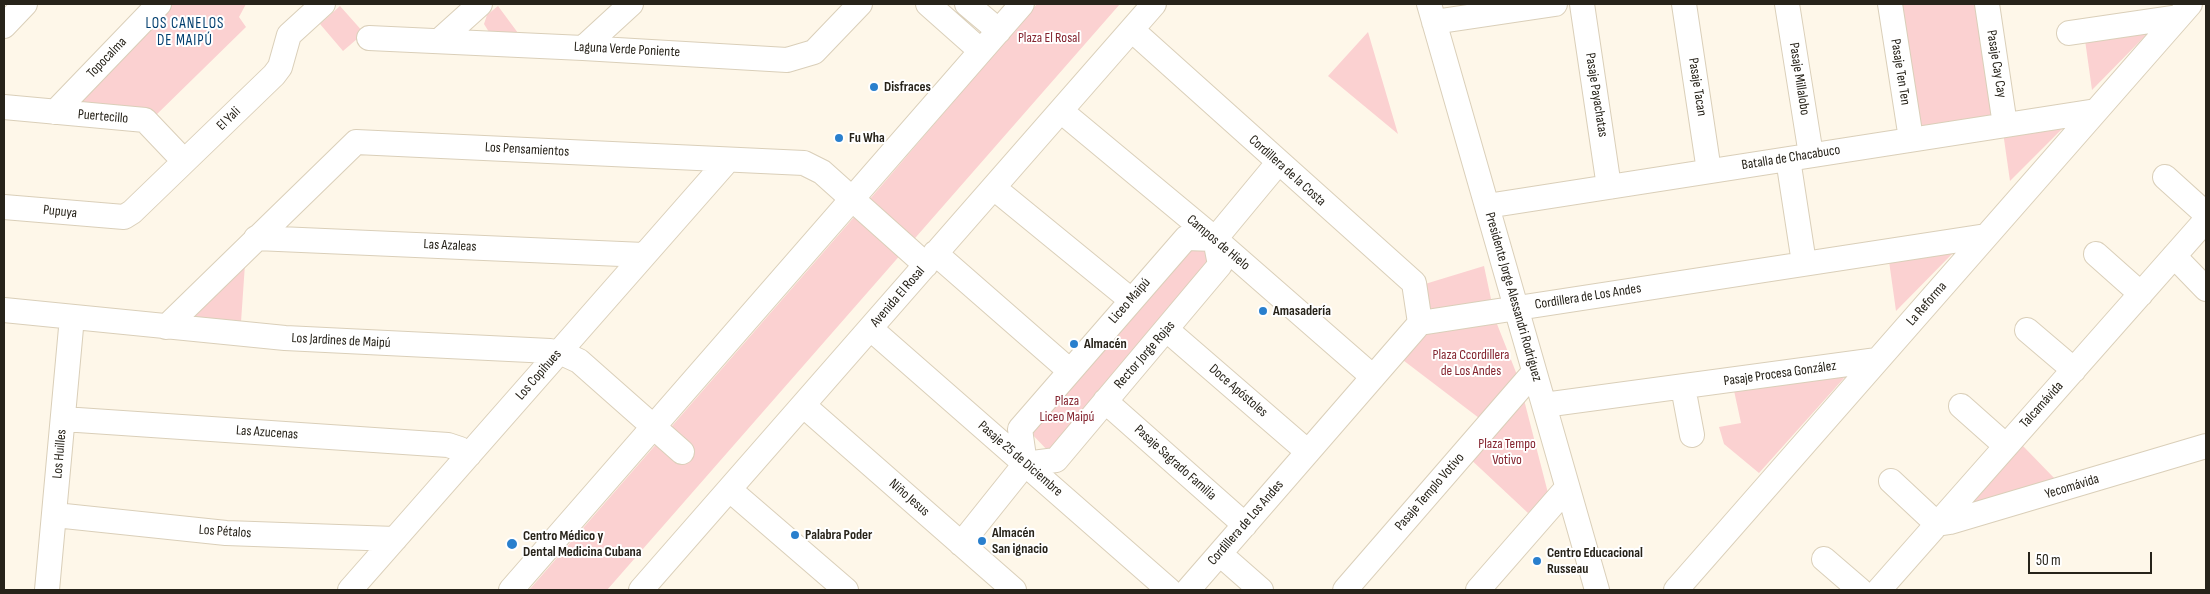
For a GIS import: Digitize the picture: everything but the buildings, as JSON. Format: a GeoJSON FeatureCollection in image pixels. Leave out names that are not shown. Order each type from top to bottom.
{"type":"FeatureCollection","features":[{"type":"Feature","properties":{"kind":"street"},"geometry":{"type":"LineString","coordinates":[[4,26],[25,4]]}},
{"type":"Feature","properties":{"kind":"street","name":"Topocalma"},"geometry":{"type":"LineString","coordinates":[[55,112],[159,4]]}},
{"type":"Feature","properties":{"kind":"street","name":"El Yali"},"geometry":{"type":"LineString","coordinates":[[116,218],[124,217],[132,212],[274,75],[280,67],[289,35],[323,4]]}},
{"type":"Feature","properties":{"kind":"street"},"geometry":{"type":"LineString","coordinates":[[439,41],[480,4]]}},
{"type":"Feature","properties":{"kind":"street"},"geometry":{"type":"LineString","coordinates":[[582,48],[630,4]]}},
{"type":"Feature","properties":{"kind":"street","name":"Laguna Verde Poniente"},"geometry":{"type":"LineString","coordinates":[[369,38],[787,60],[814,52],[860,4]]}},
{"type":"Feature","properties":{"kind":"street"},"geometry":{"type":"LineString","coordinates":[[928,4],[981,51]]}},
{"type":"Feature","properties":{"kind":"street"},"geometry":{"type":"LineString","coordinates":[[967,4],[999,31]]}},
{"type":"Feature","properties":{"kind":"street"},"geometry":{"type":"LineString","coordinates":[[511,590],[1022,4]]}},
{"type":"Feature","properties":{"kind":"street","name":"Avenida El Rosal"},"geometry":{"type":"LineString","coordinates":[[654,586],[730,490],[803,405],[1154,4]]}},
{"type":"Feature","properties":{"kind":"street"},"geometry":{"type":"LineString","coordinates":[[1432,13],[1555,4]]}},
{"type":"Feature","properties":{"kind":"street","name":"Pasaje Payachatas"},"geometry":{"type":"LineString","coordinates":[[1582,4],[1610,186]]}},
{"type":"Feature","properties":{"kind":"street","name":"Pasaje Tacan"},"geometry":{"type":"LineString","coordinates":[[1684,4],[1709,171]]}},
{"type":"Feature","properties":{"kind":"street","name":"Pasaje Millalobo"},"geometry":{"type":"LineString","coordinates":[[1787,4],[1811,155]]}},
{"type":"Feature","properties":{"kind":"street","name":"Pasaje Ten Ten"},"geometry":{"type":"LineString","coordinates":[[1890,4],[1911,140]]}},
{"type":"Feature","properties":{"kind":"street","name":"Pasaje Cay Cay"},"geometry":{"type":"LineString","coordinates":[[1987,4],[2005,125]]}},
{"type":"Feature","properties":{"kind":"street","name":"La Reforma"},"geometry":{"type":"LineString","coordinates":[[2069,33],[2184,10]]}},
{"type":"Feature","properties":{"kind":"street","name":"La Reforma"},"geometry":{"type":"LineString","coordinates":[[1676,590],[2184,10]]}},
{"type":"Feature","properties":{"kind":"street","name":"Presidente Jorge Alessandri Rodríguez"},"geometry":{"type":"LineString","coordinates":[[1432,13],[1515,309],[1597,590]]}},
{"type":"Feature","properties":{"kind":"street","name":"Cordillera de la Costa"},"geometry":{"type":"LineString","coordinates":[[1132,30],[1414,283],[1420,323]]}},
{"type":"Feature","properties":{"kind":"street","name":"Puertecillo"},"geometry":{"type":"LineString","coordinates":[[4,107],[144,120],[184,161]]}},
{"type":"Feature","properties":{"kind":"street","name":"Campos de Hielo"},"geometry":{"type":"LineString","coordinates":[[1061,111],[1215,239],[1373,377]]}},
{"type":"Feature","properties":{"kind":"street","name":"Batalla de Chacabuco"},"geometry":{"type":"LineString","coordinates":[[1487,206],[2096,111]]}},
{"type":"Feature","properties":{"kind":"street","name":"Los Pensamientos"},"geometry":{"type":"LineString","coordinates":[[166,327],[356,142],[809,165],[822,172],[931,259]]}},
{"type":"Feature","properties":{"kind":"street"},"geometry":{"type":"LineString","coordinates":[[1788,158],[1804,263]]}},
{"type":"Feature","properties":{"kind":"street","name":"Los Copihues"},"geometry":{"type":"LineString","coordinates":[[350,590],[728,160]]}},
{"type":"Feature","properties":{"kind":"street"},"geometry":{"type":"LineString","coordinates":[[1215,239],[1278,163]]}},
{"type":"Feature","properties":{"kind":"street"},"geometry":{"type":"LineString","coordinates":[[2165,177],[2206,214]]}},
{"type":"Feature","properties":{"kind":"street"},"geometry":{"type":"LineString","coordinates":[[994,188],[1131,300]]}},
{"type":"Feature","properties":{"kind":"street","name":"Pupuya"},"geometry":{"type":"LineString","coordinates":[[4,207],[116,218]]}},
{"type":"Feature","properties":{"kind":"street","name":"Talcamávida"},"geometry":{"type":"LineString","coordinates":[[1879,590],[2206,220]]}},
{"type":"Feature","properties":{"kind":"street","name":"Cordillera de Los Andes"},"geometry":{"type":"LineString","coordinates":[[1188,590],[1420,323],[1986,236]]}},
{"type":"Feature","properties":{"kind":"street","name":"Las Azaleas"},"geometry":{"type":"LineString","coordinates":[[256,238],[644,255]]}},
{"type":"Feature","properties":{"kind":"street","name":"Liceo Maipú"},"geometry":{"type":"LineString","coordinates":[[1025,464],[1020,429],[1186,238],[1215,239]]}},
{"type":"Feature","properties":{"kind":"street","name":"Rector Jorge Rojas"},"geometry":{"type":"LineString","coordinates":[[1025,464],[1056,460],[1167,330],[1220,265],[1215,239]]}},
{"type":"Feature","properties":{"kind":"street"},"geometry":{"type":"LineString","coordinates":[[2096,254],[2141,294]]}},
{"type":"Feature","properties":{"kind":"street"},"geometry":{"type":"LineString","coordinates":[[2174,256],[2206,289]]}},
{"type":"Feature","properties":{"kind":"street"},"geometry":{"type":"LineString","coordinates":[[931,259],[1070,371]]}},
{"type":"Feature","properties":{"kind":"street","name":"Los Jardines de Maipú"},"geometry":{"type":"LineString","coordinates":[[4,310],[285,338],[558,352],[578,361],[682,452]]}},
{"type":"Feature","properties":{"kind":"street","name":"Los Huilles"},"geometry":{"type":"LineString","coordinates":[[48,590],[72,317]]}},
{"type":"Feature","properties":{"kind":"street","name":"Pasaje 25 de Diciembre"},"geometry":{"type":"LineString","coordinates":[[870,328],[1169,590]]}},
{"type":"Feature","properties":{"kind":"street","name":"Doce Apóstoles"},"geometry":{"type":"LineString","coordinates":[[1167,330],[1308,452]]}},
{"type":"Feature","properties":{"kind":"street"},"geometry":{"type":"LineString","coordinates":[[2027,330],[2074,370]]}},
{"type":"Feature","properties":{"kind":"street","name":"Pasaje Procesa González"},"geometry":{"type":"LineString","coordinates":[[1544,405],[1877,360]]}},
{"type":"Feature","properties":{"kind":"street","name":"Pasaje Templo Votivo"},"geometry":{"type":"LineString","coordinates":[[1345,590],[1534,372]]}},
{"type":"Feature","properties":{"kind":"street"},"geometry":{"type":"LineString","coordinates":[[1683,387],[1692,435]]}},
{"type":"Feature","properties":{"kind":"street","name":"Pasaje Sagrado Familia"},"geometry":{"type":"LineString","coordinates":[[1105,402],[1245,525]]}},
{"type":"Feature","properties":{"kind":"street","name":"Niño Jesus"},"geometry":{"type":"LineString","coordinates":[[803,405],[1014,590]]}},
{"type":"Feature","properties":{"kind":"street"},"geometry":{"type":"LineString","coordinates":[[1961,406],[2006,446]]}},
{"type":"Feature","properties":{"kind":"street","name":"Las Azucenas"},"geometry":{"type":"LineString","coordinates":[[63,418],[448,445],[460,449],[469,455]]}},
{"type":"Feature","properties":{"kind":"street","name":"Yecomávida"},"geometry":{"type":"LineString","coordinates":[[1937,524],[1964,520],[2206,446]]}},
{"type":"Feature","properties":{"kind":"street"},"geometry":{"type":"LineString","coordinates":[[961,544],[1025,464]]}},
{"type":"Feature","properties":{"kind":"street"},"geometry":{"type":"LineString","coordinates":[[1891,481],[1937,524]]}},
{"type":"Feature","properties":{"kind":"street"},"geometry":{"type":"LineString","coordinates":[[1478,590],[1568,488]]}},
{"type":"Feature","properties":{"kind":"street"},"geometry":{"type":"LineString","coordinates":[[730,490],[846,590]]}},
{"type":"Feature","properties":{"kind":"street","name":"Los Pétalos"},"geometry":{"type":"LineString","coordinates":[[55,515],[226,533],[395,539]]}},
{"type":"Feature","properties":{"kind":"street"},"geometry":{"type":"LineString","coordinates":[[1220,554],[1262,590]]}},
{"type":"Feature","properties":{"kind":"street"},"geometry":{"type":"LineString","coordinates":[[1824,559],[1860,590]]}},
{"type":"Feature","properties":{"kind":"green space"},"geometry":{"type":"Polygon","coordinates":[[[167,4],[246,4],[239,17],[246,27],[152,119],[78,102],[167,4]]]}},
{"type":"Feature","properties":{"kind":"green space","name":"Plaza El Rosal"},"geometry":{"type":"Polygon","coordinates":[[[1037,4],[1120,4],[607,590],[529,590],[882,185],[1037,4]]]}},
{"type":"Feature","properties":{"kind":"green space"},"geometry":{"type":"Polygon","coordinates":[[[1893,4],[1979,4],[1999,114],[1992,119],[1913,129],[1893,4]]]}},
{"type":"Feature","properties":{"kind":"green space"},"geometry":{"type":"Polygon","coordinates":[[[340,6],[364,33],[343,51],[320,24],[340,6]]]}},
{"type":"Feature","properties":{"kind":"green space"},"geometry":{"type":"Polygon","coordinates":[[[498,6],[518,33],[489,32],[484,24],[487,15],[498,6]]]}},
{"type":"Feature","properties":{"kind":"green space"},"geometry":{"type":"Polygon","coordinates":[[[2151,30],[2092,90],[2085,40],[2151,30]]]}},
{"type":"Feature","properties":{"kind":"green space"},"geometry":{"type":"Polygon","coordinates":[[[1368,32],[1398,134],[1328,76],[1368,32]]]}},
{"type":"Feature","properties":{"kind":"green space"},"geometry":{"type":"Polygon","coordinates":[[[2069,122],[2010,181],[2003,132],[2069,122]]]}},
{"type":"Feature","properties":{"kind":"green space","name":"Plaza Liceo Maipú"},"geometry":{"type":"Polygon","coordinates":[[[1187,247],[1208,249],[1212,264],[1050,453],[1029,431],[1187,247]]]}},
{"type":"Feature","properties":{"kind":"green space"},"geometry":{"type":"Polygon","coordinates":[[[1955,251],[1896,311],[1889,261],[1955,251]]]}},
{"type":"Feature","properties":{"kind":"green space"},"geometry":{"type":"Polygon","coordinates":[[[245,264],[241,322],[188,320],[245,264]]]}},
{"type":"Feature","properties":{"kind":"green space"},"geometry":{"type":"Polygon","coordinates":[[[1484,266],[1491,299],[1487,305],[1429,313],[1425,284],[1484,266]]]}},
{"type":"Feature","properties":{"kind":"green space","name":"Plaza Ccordillera de Los Andes"},"geometry":{"type":"Polygon","coordinates":[[[1497,324],[1519,380],[1479,418],[1395,354],[1419,328],[1497,324]]]}},
{"type":"Feature","properties":{"kind":"green space"},"geometry":{"type":"Polygon","coordinates":[[[1853,368],[1759,473],[1724,444],[1719,427],[1741,423],[1733,386],[1853,368]]]}},
{"type":"Feature","properties":{"kind":"green space","name":"Plaza Tempo Votivo"},"geometry":{"type":"Polygon","coordinates":[[[1522,392],[1548,493],[1528,513],[1466,455],[1522,392]]]}},
{"type":"Feature","properties":{"kind":"green space"},"geometry":{"type":"Polygon","coordinates":[[[2023,446],[2057,481],[1979,507],[1974,499],[2023,446]]]}},
{"type":"Feature","properties":{"kind":"place","name":"Disfraces"},"geometry":{"type":"Point","coordinates":[874,87]}},
{"type":"Feature","properties":{"kind":"place","name":"Fu Wha"},"geometry":{"type":"Point","coordinates":[839,138]}},
{"type":"Feature","properties":{"kind":"place","name":"Amasadería"},"geometry":{"type":"Point","coordinates":[1263,311]}},
{"type":"Feature","properties":{"kind":"place","name":"Almacén"},"geometry":{"type":"Point","coordinates":[1074,344]}},
{"type":"Feature","properties":{"kind":"place","name":"Palabra Poder"},"geometry":{"type":"Point","coordinates":[795,535]}},
{"type":"Feature","properties":{"kind":"place","name":"Almacén San ignacio"},"geometry":{"type":"Point","coordinates":[982,541]}},
{"type":"Feature","properties":{"kind":"place","name":"Centro Médico y Dental Medicina Cubana"},"geometry":{"type":"Point","coordinates":[512,544]}},
{"type":"Feature","properties":{"kind":"place","name":"Centro Educacional Russeau"},"geometry":{"type":"Point","coordinates":[1537,561]}},
{"type":"Feature","properties":{"kind":"district","name":"LOS CANELOS DE MAIPÚ"},"geometry":{"type":"Point","coordinates":[185,32]}}]}
